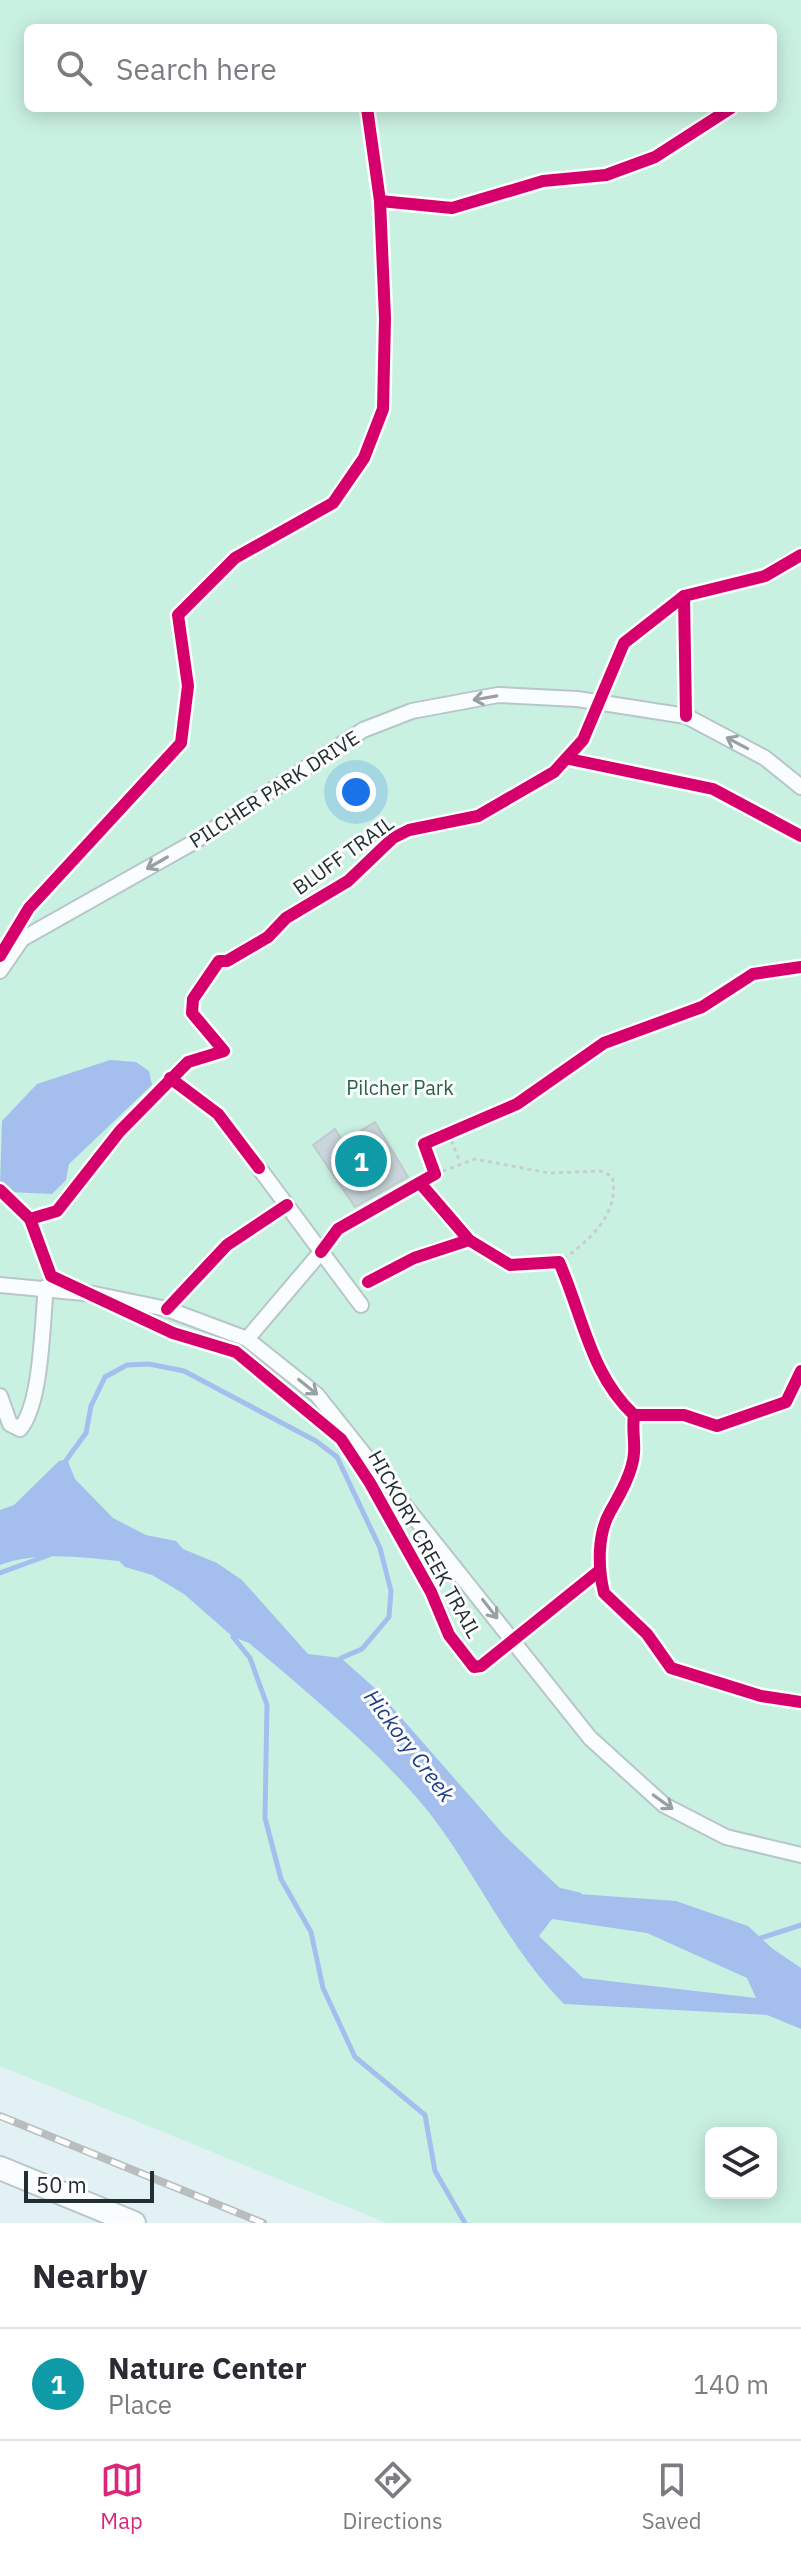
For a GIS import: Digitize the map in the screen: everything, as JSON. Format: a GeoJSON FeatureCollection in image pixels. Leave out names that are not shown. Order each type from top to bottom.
{"type":"FeatureCollection","features":[{"type":"Feature","properties":{"kind":"main road"},"geometry":{"type":"LineString","coordinates":[[0,2168],[134,2223]]}},
{"type":"Feature","properties":{"kind":"street","name":"PILCHER PARK DRIVE"},"geometry":{"type":"LineString","coordinates":[[0,971],[22,939],[194,842],[363,730],[412,711],[498,695],[577,699],[686,716],[765,758],[801,787]]}},
{"type":"Feature","properties":{"kind":"street"},"geometry":{"type":"LineString","coordinates":[[259,1168],[361,1305]]}},
{"type":"Feature","properties":{"kind":"street"},"geometry":{"type":"LineString","coordinates":[[247,1339],[321,1252]]}},
{"type":"Feature","properties":{"kind":"street"},"geometry":{"type":"LineString","coordinates":[[0,1285],[46,1287],[167,1309],[247,1339],[317,1395],[387,1477],[590,1738],[664,1805],[726,1837],[801,1855]]}},
{"type":"Feature","properties":{"kind":"street"},"geometry":{"type":"LineString","coordinates":[[0,1396],[10,1424],[20,1429],[27,1421],[36,1380],[46,1287]]}},
{"type":"Feature","properties":{"kind":"path"},"geometry":{"type":"LineString","coordinates":[[460,1162],[442,1136],[462,1127]]}},
{"type":"Feature","properties":{"kind":"path"},"geometry":{"type":"LineString","coordinates":[[430,1159],[435,1174]]}},
{"type":"Feature","properties":{"kind":"path"},"geometry":{"type":"LineString","coordinates":[[420,1183],[460,1162],[494,1160],[549,1173],[601,1171],[612,1176],[616,1194],[607,1219],[557,1267]]}},
{"type":"Feature","properties":{"kind":"green space","name":"Pilcher Park"},"geometry":{"type":"Polygon","coordinates":[[[0,0],[801,0],[801,2223],[387,2223],[0,2066],[0,0]]]}},
{"type":"Feature","properties":{"kind":"water"},"geometry":{"type":"Polygon","coordinates":[[[110,1060],[136,1062],[149,1071],[152,1085],[69,1164],[66,1180],[52,1194],[7,1192],[0,1185],[2,1121],[37,1084],[110,1060]]]}},
{"type":"Feature","properties":{"kind":"water"},"geometry":{"type":"Polygon","coordinates":[[[67,1459],[75,1479],[113,1518],[146,1535],[176,1541],[183,1549],[217,1563],[242,1580],[308,1654],[341,1658],[377,1690],[504,1835],[565,1893],[676,1901],[748,1926],[773,1949],[801,1968],[801,2029],[767,2015],[564,2004],[527,1960],[448,1838],[412,1792],[344,1725],[249,1643],[233,1637],[184,1594],[152,1575],[125,1567],[119,1561],[44,1557],[0,1565],[0,1510],[14,1505],[59,1461],[67,1459]],[[552,1919],[539,1936],[583,1978],[756,1998],[747,1978],[647,1933],[552,1919]]]}},
{"type":"Feature","properties":{"kind":"building"},"geometry":{"type":"Polygon","coordinates":[[[375,1122],[408,1177],[355,1207],[313,1145],[335,1129],[343,1142],[375,1122]]]}},
{"type":"Feature","properties":{"kind":"waterway"},"geometry":{"type":"LineString","coordinates":[[67,1459],[86,1433],[91,1406],[105,1377],[127,1365],[149,1364],[184,1371],[316,1441],[337,1457],[380,1548],[391,1591],[389,1617],[362,1649],[341,1658]]}},
{"type":"Feature","properties":{"kind":"waterway","name":"Hickory Creek"},"geometry":{"type":"LineString","coordinates":[[0,1573],[49,1555]]}},
{"type":"Feature","properties":{"kind":"waterway"},"geometry":{"type":"LineString","coordinates":[[233,1637],[250,1658],[267,1705],[265,1818],[281,1879],[311,1932],[323,1988],[355,2057],[425,2115],[435,2171],[465,2223]]}},
{"type":"Feature","properties":{"kind":"waterway","name":"Hickory Creek"},"geometry":{"type":"LineString","coordinates":[[558,1890],[579,1895]]}},
{"type":"Feature","properties":{"kind":"waterway"},"geometry":{"type":"LineString","coordinates":[[761,1938],[801,1925]]}},
{"type":"Feature","properties":{"kind":"railway"},"geometry":{"type":"LineString","coordinates":[[0,2116],[263,2223]]}},
{"type":"Feature","properties":{"kind":"cycle path"},"geometry":{"type":"LineString","coordinates":[[0,956],[29,908],[181,743],[188,686],[178,615],[235,558],[333,503],[364,458],[383,409],[385,318],[380,201],[368,112]]}},
{"type":"Feature","properties":{"kind":"cycle path"},"geometry":{"type":"LineString","coordinates":[[380,201],[452,208],[543,181],[606,175],[655,157],[725,112]]}},
{"type":"Feature","properties":{"kind":"cycle path","name":"BLUFF TRAIL"},"geometry":{"type":"LineString","coordinates":[[0,1190],[30,1219],[57,1211],[120,1131],[188,1062],[224,1051],[192,1013],[193,999],[219,961],[227,961],[268,937],[286,918],[348,881],[393,838],[409,830],[478,816],[554,772],[583,740],[624,643],[684,596],[765,576],[801,555]]}},
{"type":"Feature","properties":{"kind":"cycle path"},"geometry":{"type":"LineString","coordinates":[[684,596],[686,716]]}},
{"type":"Feature","properties":{"kind":"cycle path"},"geometry":{"type":"LineString","coordinates":[[569,759],[713,789],[801,836]]}},
{"type":"Feature","properties":{"kind":"cycle path"},"geometry":{"type":"LineString","coordinates":[[321,1252],[338,1229],[435,1174],[424,1144],[517,1104],[604,1043],[702,1007],[753,974],[801,967]]}},
{"type":"Feature","properties":{"kind":"cycle path"},"geometry":{"type":"LineString","coordinates":[[170,1078],[218,1114],[259,1168]]}},
{"type":"Feature","properties":{"kind":"cycle path"},"geometry":{"type":"LineString","coordinates":[[420,1183],[469,1240],[510,1265],[559,1262],[597,1363],[619,1399],[634,1415],[631,1468],[606,1521],[601,1541],[604,1593],[647,1634],[671,1668],[761,1696],[801,1702]]}},
{"type":"Feature","properties":{"kind":"cycle path"},"geometry":{"type":"LineString","coordinates":[[167,1309],[227,1245],[287,1205]]}},
{"type":"Feature","properties":{"kind":"cycle path","name":"HICKORY CREEK TRAIL"},"geometry":{"type":"LineString","coordinates":[[30,1219],[51,1276],[173,1333],[236,1352],[341,1439],[370,1483],[431,1592],[449,1635],[474,1667],[481,1666],[599,1571]]}},
{"type":"Feature","properties":{"kind":"cycle path"},"geometry":{"type":"LineString","coordinates":[[368,1282],[414,1258],[469,1240]]}},
{"type":"Feature","properties":{"kind":"cycle path"},"geometry":{"type":"LineString","coordinates":[[634,1415],[684,1415],[717,1426],[786,1402],[801,1371]]}},
{"type":"Feature","properties":{"kind":"place","name":"Nature Center"},"geometry":{"type":"Point","coordinates":[361,1161]}}]}
